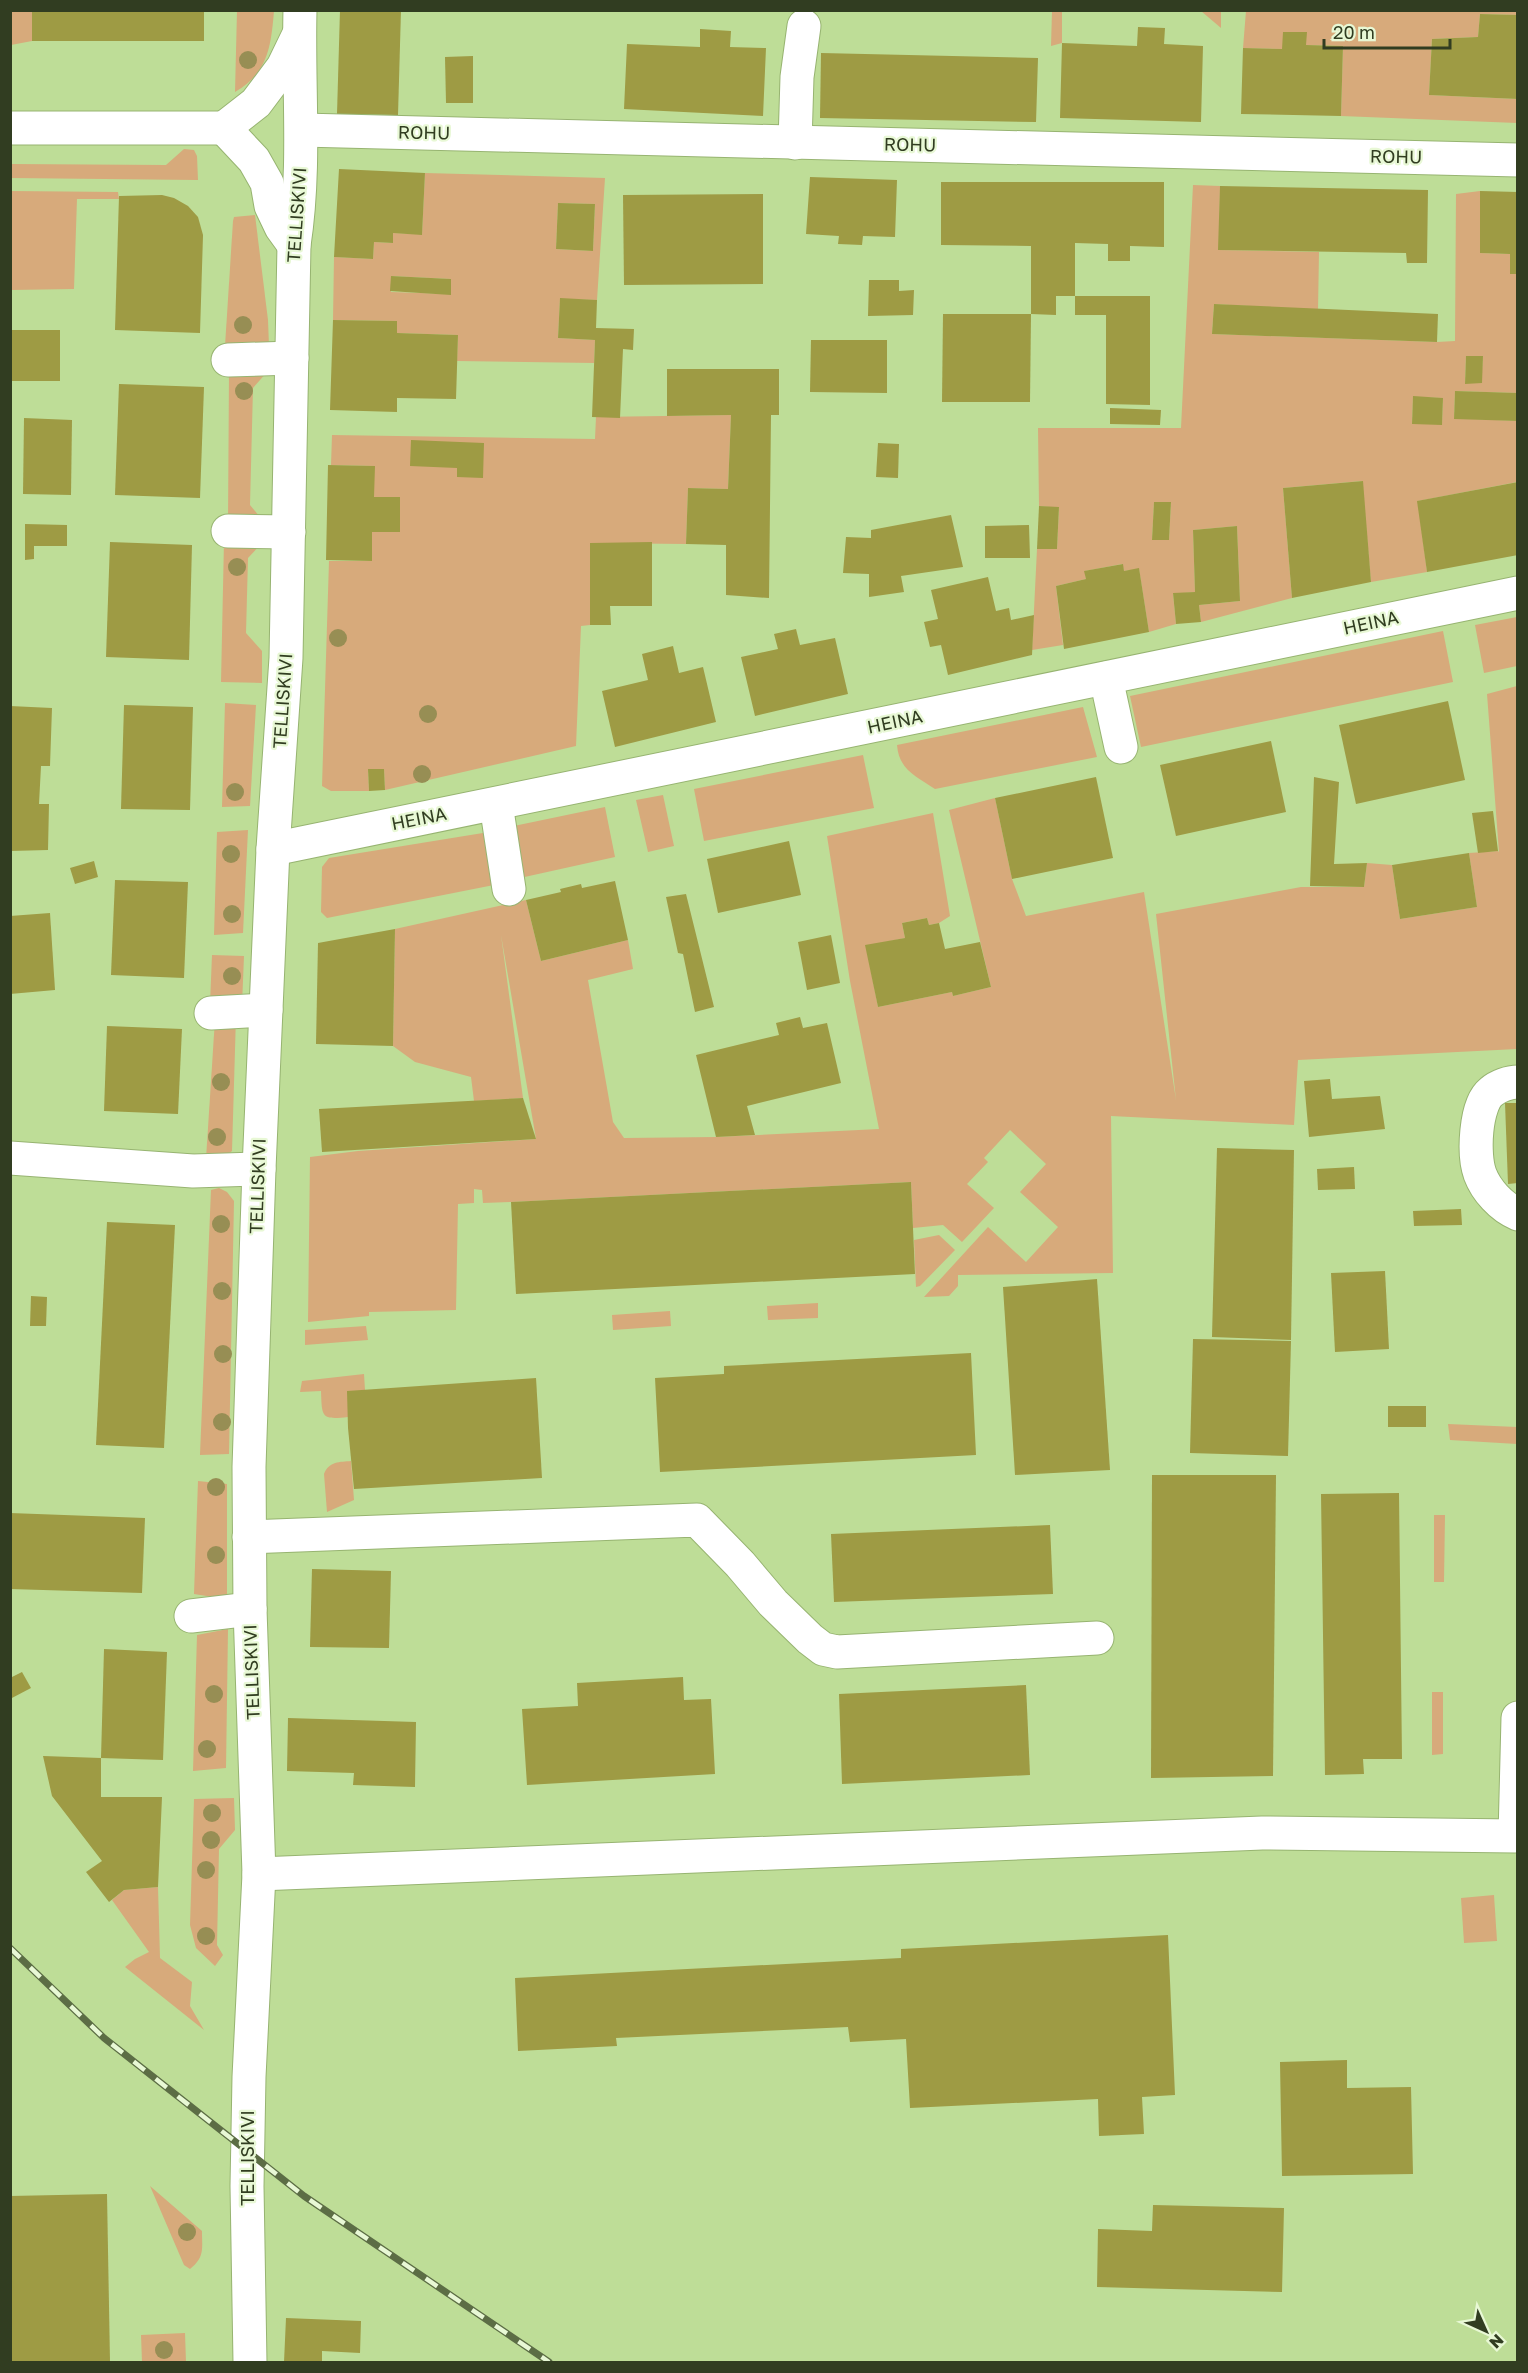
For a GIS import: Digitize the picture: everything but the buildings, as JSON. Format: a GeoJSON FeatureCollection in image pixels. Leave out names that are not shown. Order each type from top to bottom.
{"type":"FeatureCollection","features":[{"type":"Feature","properties":{"kind":"street"},"geometry":{"type":"LineString","coordinates":[[10,128],[224,128],[256,103],[283,67],[299,22]]}},
{"type":"Feature","properties":{"kind":"street","name":"TELLISKIVI"},"geometry":{"type":"LineString","coordinates":[[250,2362],[247,2186],[249,2077],[259,1874],[249,1537],[259,1169],[273,849],[286,658],[294,245],[300,206],[302,130],[299,22]]}},
{"type":"Feature","properties":{"kind":"street"},"geometry":{"type":"LineString","coordinates":[[795,143],[797,77],[804,26]]}},
{"type":"Feature","properties":{"kind":"street"},"geometry":{"type":"LineString","coordinates":[[224,128],[254,160],[267,183],[271,206],[281,227],[294,245]]}},
{"type":"Feature","properties":{"kind":"street","name":"ROHU"},"geometry":{"type":"LineString","coordinates":[[302,130],[1518,160]]}},
{"type":"Feature","properties":{"kind":"street"},"geometry":{"type":"LineString","coordinates":[[228,360],[292,358]]}},
{"type":"Feature","properties":{"kind":"street"},"geometry":{"type":"LineString","coordinates":[[228,531],[289,532]]}},
{"type":"Feature","properties":{"kind":"street","name":"HEINA"},"geometry":{"type":"LineString","coordinates":[[273,849],[1518,593]]}},
{"type":"Feature","properties":{"kind":"street"},"geometry":{"type":"LineString","coordinates":[[1106,678],[1121,747]]}},
{"type":"Feature","properties":{"kind":"street"},"geometry":{"type":"LineString","coordinates":[[496,804],[509,889]]}},
{"type":"Feature","properties":{"kind":"street"},"geometry":{"type":"LineString","coordinates":[[211,1013],[266,1010]]}},
{"type":"Feature","properties":{"kind":"street"},"geometry":{"type":"LineString","coordinates":[[1518,1082],[1510,1082],[1490,1092],[1478,1126],[1476,1157],[1480,1175],[1493,1195],[1506,1209],[1518,1214]]}},
{"type":"Feature","properties":{"kind":"street"},"geometry":{"type":"LineString","coordinates":[[10,1158],[193,1171],[259,1169]]}},
{"type":"Feature","properties":{"kind":"street"},"geometry":{"type":"LineString","coordinates":[[249,1537],[697,1520],[740,1564],[773,1603],[823,1649],[837,1652],[1097,1638]]}},
{"type":"Feature","properties":{"kind":"street"},"geometry":{"type":"LineString","coordinates":[[191,1616],[250,1609]]}},
{"type":"Feature","properties":{"kind":"street"},"geometry":{"type":"LineString","coordinates":[[259,1874],[1262,1833],[1516,1836],[1518,1718]]}},
{"type":"Feature","properties":{"kind":"shaded area"},"geometry":{"type":"Polygon","coordinates":[[[11,11],[32,11],[32,41],[11,45],[11,11]]]}},
{"type":"Feature","properties":{"kind":"shaded area"},"geometry":{"type":"Polygon","coordinates":[[[237,11],[274,11],[266,57],[255,76],[235,92],[237,11]]]}},
{"type":"Feature","properties":{"kind":"shaded area"},"geometry":{"type":"Polygon","coordinates":[[[1052,11],[1062,11],[1062,43],[1051,46],[1052,11]]]}},
{"type":"Feature","properties":{"kind":"shaded area"},"geometry":{"type":"Polygon","coordinates":[[[1201,11],[1221,11],[1221,28],[1201,11]]]}},
{"type":"Feature","properties":{"kind":"shaded area"},"geometry":{"type":"Polygon","coordinates":[[[1246,11],[1517,11],[1517,15],[1480,14],[1478,37],[1432,39],[1429,95],[1517,99],[1517,123],[1341,116],[1343,46],[1306,45],[1306,32],[1282,49],[1243,48],[1246,11]]]}},
{"type":"Feature","properties":{"kind":"shaded area"},"geometry":{"type":"Polygon","coordinates":[[[184,149],[194,150],[197,156],[198,180],[11,178],[11,164],[166,165],[184,149]]]}},
{"type":"Feature","properties":{"kind":"shaded area"},"geometry":{"type":"Polygon","coordinates":[[[425,173],[605,178],[597,300],[560,299],[558,338],[595,340],[594,363],[457,361],[458,335],[397,333],[397,321],[333,320],[334,257],[373,259],[374,242],[392,243],[393,233],[422,234],[425,173]],[[558,203],[556,249],[593,251],[595,204],[558,203]],[[391,276],[391,292],[451,294],[451,279],[391,276]]]}},
{"type":"Feature","properties":{"kind":"shaded area"},"geometry":{"type":"Polygon","coordinates":[[[1193,185],[1220,186],[1219,250],[1319,252],[1318,310],[1214,304],[1212,334],[1437,342],[1455,341],[1456,194],[1480,191],[1480,253],[1510,254],[1510,273],[1517,274],[1517,393],[1455,391],[1454,418],[1517,421],[1517,482],[1418,501],[1427,572],[1371,582],[1362,481],[1283,488],[1292,598],[1201,622],[1199,605],[1240,601],[1237,526],[1193,530],[1195,592],[1173,594],[1176,624],[1149,632],[1139,569],[1124,571],[1122,564],[1085,571],[1086,579],[1056,586],[1063,645],[1032,650],[1037,549],[1057,549],[1059,508],[1039,506],[1038,428],[1181,428],[1193,185]],[[1466,356],[1465,383],[1481,383],[1483,356],[1466,356]],[[1413,397],[1412,424],[1442,424],[1443,398],[1413,397]],[[1154,502],[1152,540],[1169,540],[1171,503],[1154,502]]]}},
{"type":"Feature","properties":{"kind":"shaded area"},"geometry":{"type":"Polygon","coordinates":[[[10,191],[118,192],[119,199],[77,199],[74,289],[11,290],[10,191]]]}},
{"type":"Feature","properties":{"kind":"shaded area"},"geometry":{"type":"Polygon","coordinates":[[[255,215],[269,346],[225,346],[233,221],[234,217],[255,215]]]}},
{"type":"Feature","properties":{"kind":"shaded area"},"geometry":{"type":"Polygon","coordinates":[[[268,371],[253,388],[250,505],[264,522],[228,522],[229,372],[268,371]]]}},
{"type":"Feature","properties":{"kind":"shaded area"},"geometry":{"type":"Polygon","coordinates":[[[731,415],[728,489],[688,488],[686,544],[590,543],[590,625],[581,626],[576,746],[385,790],[384,769],[368,769],[369,791],[331,791],[322,786],[329,561],[372,561],[372,532],[400,532],[400,497],[374,497],[374,466],[331,465],[332,435],[595,439],[596,417],[731,415]]]}},
{"type":"Feature","properties":{"kind":"shaded area"},"geometry":{"type":"Polygon","coordinates":[[[224,541],[263,542],[248,558],[246,633],[262,651],[262,683],[221,682],[224,541]]]}},
{"type":"Feature","properties":{"kind":"shaded area"},"geometry":{"type":"Polygon","coordinates":[[[1517,617],[1517,666],[1484,673],[1475,625],[1517,617]]]}},
{"type":"Feature","properties":{"kind":"shaded area"},"geometry":{"type":"Polygon","coordinates":[[[1443,631],[1453,682],[1141,747],[1130,696],[1443,631]]]}},
{"type":"Feature","properties":{"kind":"shaded area"},"geometry":{"type":"Polygon","coordinates":[[[1517,686],[1517,1049],[1298,1060],[1294,1125],[1111,1116],[1113,1273],[958,1275],[958,1286],[949,1296],[924,1297],[988,1227],[1026,1262],[1058,1227],[1020,1192],[1046,1164],[1010,1130],[984,1158],[988,1162],[967,1184],[994,1208],[962,1242],[943,1225],[913,1228],[911,1182],[483,1203],[482,1190],[474,1189],[474,1203],[458,1204],[456,1310],[369,1312],[369,1316],[308,1322],[310,1157],[358,1151],[536,1139],[501,935],[523,1098],[474,1101],[471,1077],[415,1062],[393,1046],[395,929],[526,900],[541,961],[628,940],[633,969],[588,980],[613,1122],[624,1138],[716,1137],[879,1129],[850,981],[827,836],[933,813],[950,916],[939,923],[929,925],[927,918],[902,923],[905,938],[866,946],[878,1007],[952,992],[953,996],[991,987],[949,810],[995,798],[1012,879],[1026,916],[1144,892],[1176,1100],[1156,914],[1301,887],[1364,887],[1367,863],[1392,865],[1400,919],[1477,907],[1469,853],[1499,852],[1487,694],[1517,686]]]}},
{"type":"Feature","properties":{"kind":"shaded area"},"geometry":{"type":"Polygon","coordinates":[[[225,703],[256,705],[250,806],[222,807],[225,703]]]}},
{"type":"Feature","properties":{"kind":"shaded area"},"geometry":{"type":"Polygon","coordinates":[[[1083,707],[1097,757],[935,789],[910,772],[898,754],[897,745],[1083,707]]]}},
{"type":"Feature","properties":{"kind":"shaded area"},"geometry":{"type":"Polygon","coordinates":[[[863,755],[874,808],[704,841],[694,789],[863,755]]]}},
{"type":"Feature","properties":{"kind":"shaded area"},"geometry":{"type":"Polygon","coordinates":[[[663,795],[674,846],[648,852],[636,800],[663,795]]]}},
{"type":"Feature","properties":{"kind":"shaded area"},"geometry":{"type":"Polygon","coordinates":[[[605,807],[615,857],[520,878],[509,827],[605,807]]]}},
{"type":"Feature","properties":{"kind":"shaded area"},"geometry":{"type":"Polygon","coordinates":[[[248,830],[243,933],[214,935],[217,832],[248,830]]]}},
{"type":"Feature","properties":{"kind":"shaded area"},"geometry":{"type":"Polygon","coordinates":[[[489,832],[499,884],[327,918],[321,912],[322,867],[329,858],[489,832]]]}},
{"type":"Feature","properties":{"kind":"shaded area"},"geometry":{"type":"Polygon","coordinates":[[[212,955],[244,956],[242,1005],[210,1004],[212,955]]]}},
{"type":"Feature","properties":{"kind":"shaded area"},"geometry":{"type":"Polygon","coordinates":[[[236,1016],[232,1151],[225,1156],[206,1159],[215,1019],[236,1016]]]}},
{"type":"Feature","properties":{"kind":"shaded area"},"geometry":{"type":"Polygon","coordinates":[[[219,1188],[227,1192],[234,1201],[229,1454],[200,1455],[211,1190],[219,1188]]]}},
{"type":"Feature","properties":{"kind":"shaded area"},"geometry":{"type":"Polygon","coordinates":[[[939,1235],[955,1250],[920,1286],[916,1287],[914,1240],[939,1235]]]}},
{"type":"Feature","properties":{"kind":"shaded area"},"geometry":{"type":"Polygon","coordinates":[[[818,1303],[818,1318],[768,1320],[767,1306],[818,1303]]]}},
{"type":"Feature","properties":{"kind":"shaded area"},"geometry":{"type":"Polygon","coordinates":[[[670,1311],[671,1326],[613,1330],[612,1315],[670,1311]]]}},
{"type":"Feature","properties":{"kind":"shaded area"},"geometry":{"type":"Polygon","coordinates":[[[366,1326],[368,1340],[305,1345],[305,1330],[366,1326]]]}},
{"type":"Feature","properties":{"kind":"shaded area"},"geometry":{"type":"Polygon","coordinates":[[[364,1374],[365,1390],[348,1417],[333,1418],[325,1415],[321,1391],[300,1392],[302,1381],[364,1374]]]}},
{"type":"Feature","properties":{"kind":"shaded area"},"geometry":{"type":"Polygon","coordinates":[[[1448,1424],[1517,1427],[1517,1444],[1450,1440],[1448,1424]]]}},
{"type":"Feature","properties":{"kind":"shaded area"},"geometry":{"type":"Polygon","coordinates":[[[351,1461],[354,1500],[327,1512],[324,1474],[332,1464],[351,1461]]]}},
{"type":"Feature","properties":{"kind":"shaded area"},"geometry":{"type":"Polygon","coordinates":[[[198,1481],[227,1484],[227,1596],[213,1597],[194,1594],[198,1481]]]}},
{"type":"Feature","properties":{"kind":"shaded area"},"geometry":{"type":"Polygon","coordinates":[[[1434,1515],[1445,1515],[1444,1582],[1434,1582],[1434,1515]]]}},
{"type":"Feature","properties":{"kind":"shaded area"},"geometry":{"type":"Polygon","coordinates":[[[228,1629],[226,1768],[193,1771],[197,1635],[228,1629]]]}},
{"type":"Feature","properties":{"kind":"shaded area"},"geometry":{"type":"Polygon","coordinates":[[[1432,1692],[1443,1692],[1443,1754],[1432,1755],[1432,1692]]]}},
{"type":"Feature","properties":{"kind":"shaded area"},"geometry":{"type":"Polygon","coordinates":[[[234,1798],[235,1830],[219,1849],[217,1945],[223,1955],[215,1966],[196,1948],[190,1925],[194,1799],[234,1798]]]}},
{"type":"Feature","properties":{"kind":"shaded area"},"geometry":{"type":"Polygon","coordinates":[[[158,1887],[160,1958],[192,1982],[190,2006],[204,2030],[125,1967],[149,1952],[112,1900],[124,1890],[158,1887]]]}},
{"type":"Feature","properties":{"kind":"shaded area"},"geometry":{"type":"Polygon","coordinates":[[[1494,1895],[1497,1941],[1464,1943],[1461,1898],[1494,1895]]]}},
{"type":"Feature","properties":{"kind":"shaded area"},"geometry":{"type":"Polygon","coordinates":[[[150,2186],[202,2231],[200,2256],[190,2269],[184,2265],[150,2186]]]}},
{"type":"Feature","properties":{"kind":"shaded area"},"geometry":{"type":"Polygon","coordinates":[[[185,2333],[186,2362],[142,2362],[141,2335],[185,2333]]]}},
{"type":"Feature","properties":{"kind":"railway"},"geometry":{"type":"LineString","coordinates":[[10,1948],[104,2038],[304,2196],[549,2362]]}}]}
